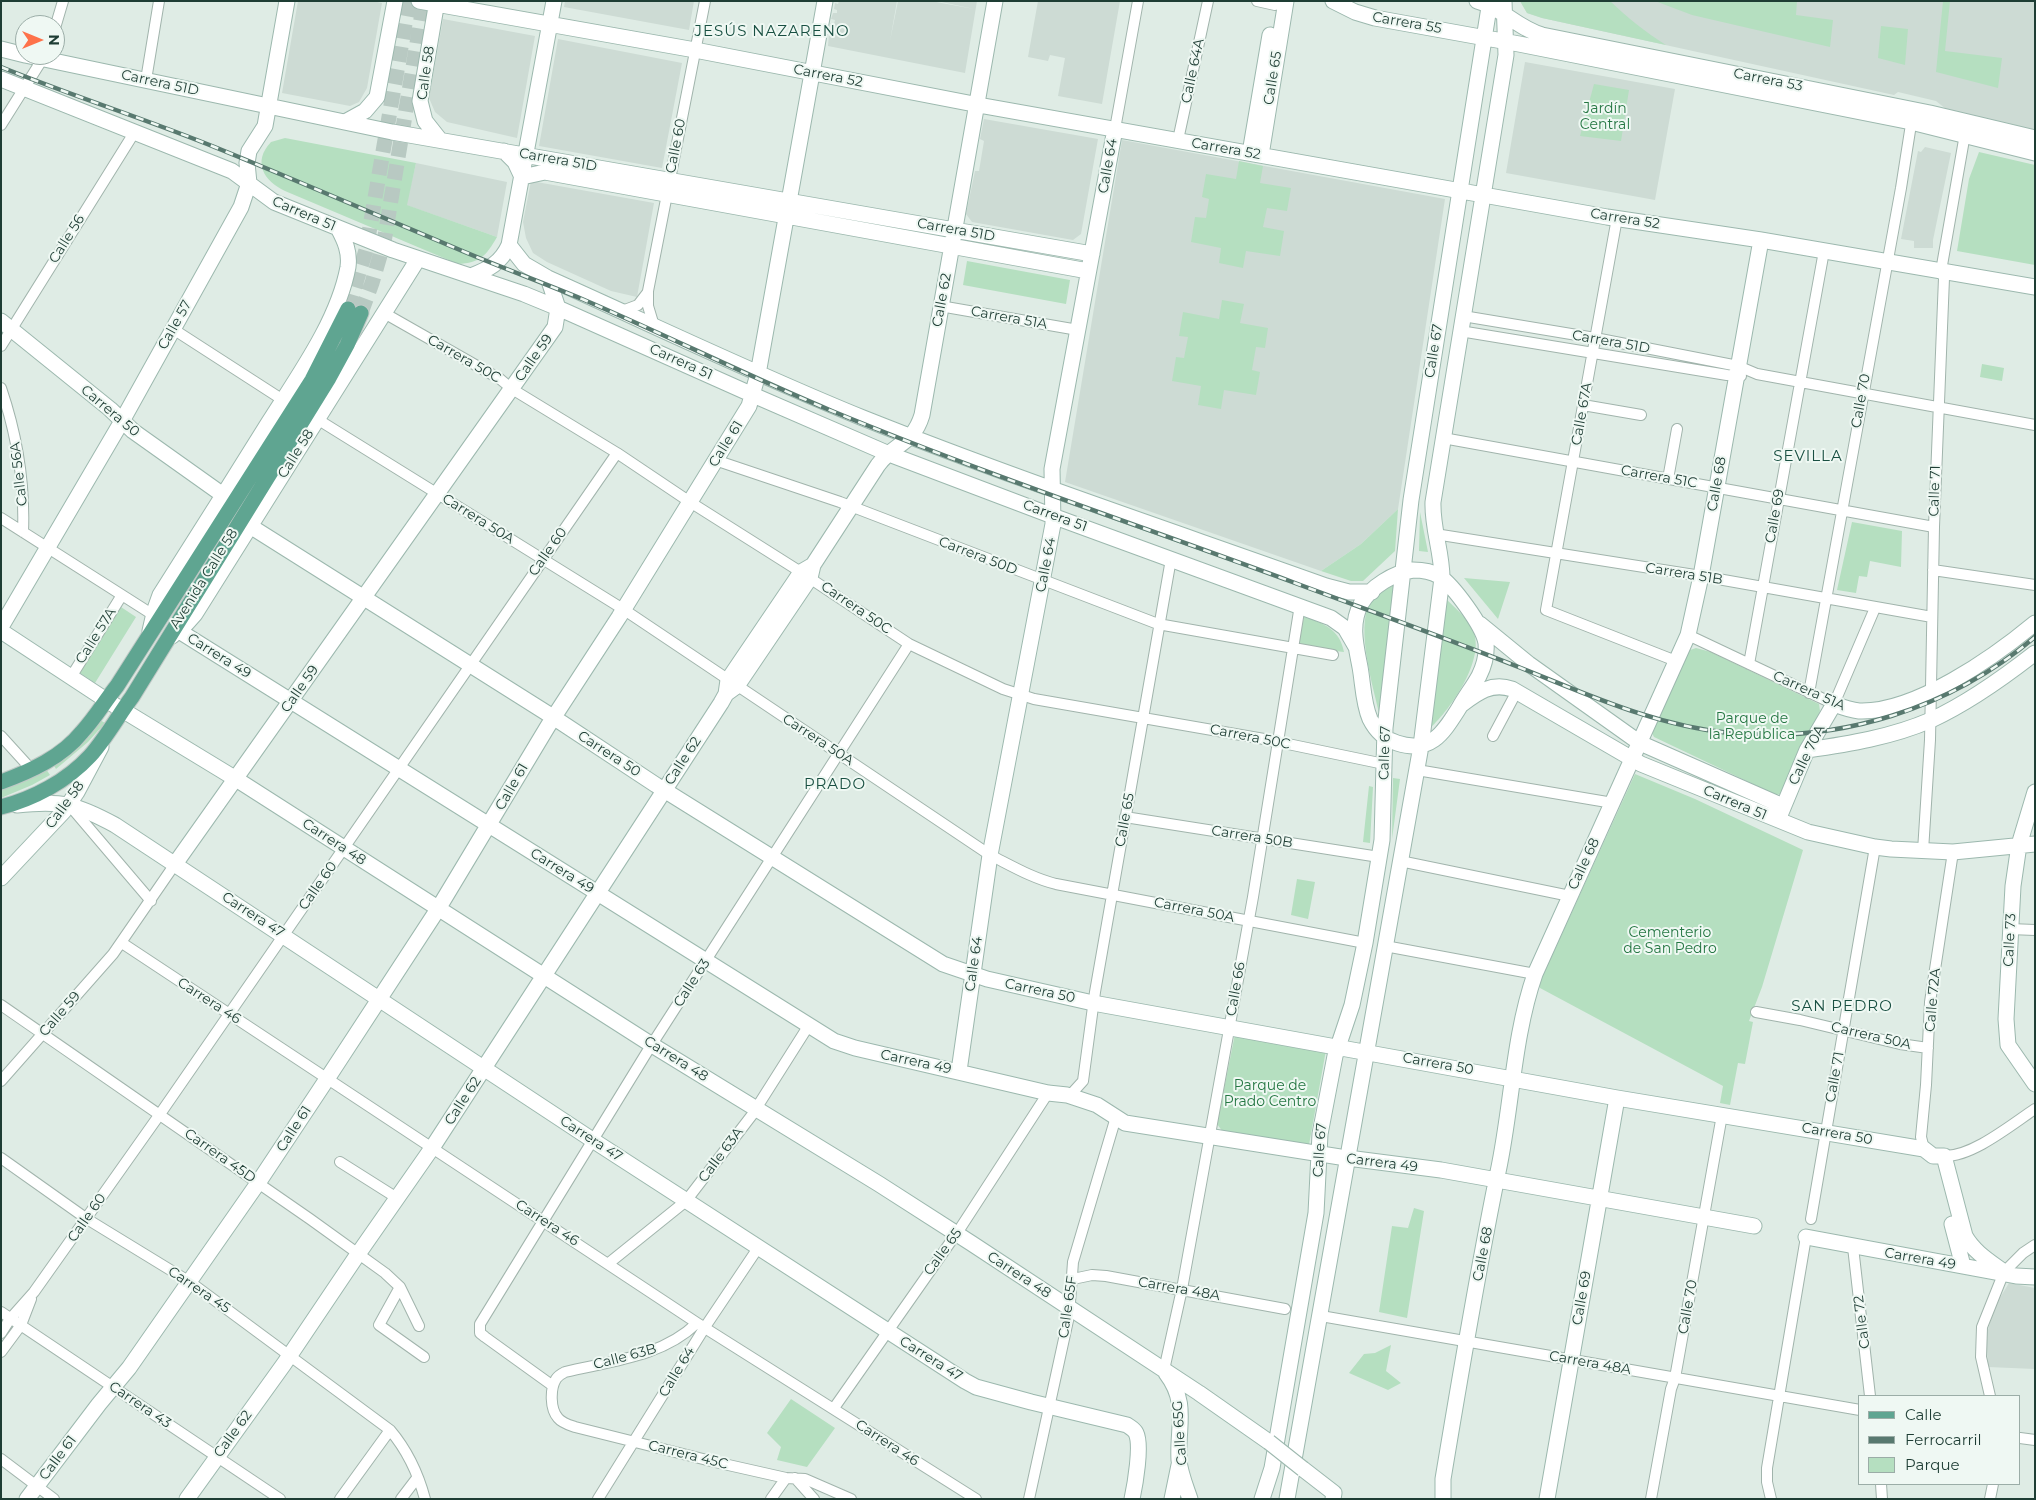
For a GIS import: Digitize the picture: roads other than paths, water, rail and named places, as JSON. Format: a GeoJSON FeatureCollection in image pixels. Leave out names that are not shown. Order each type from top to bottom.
{"type":"FeatureCollection","features":[{"type":"Feature","properties":{"kind":"main road","name":"Calle 57"},"geometry":{"type":"LineString","coordinates":[[1,628],[122,420],[241,207],[248,183],[247,163],[249,151],[265,126],[287,1]]}},
{"type":"Feature","properties":{"kind":"main road"},"geometry":{"type":"LineString","coordinates":[[344,122],[366,111],[377,97],[395,1]]}},
{"type":"Feature","properties":{"kind":"main road","name":"Carrera 52"},"geometry":{"type":"LineString","coordinates":[[419,1],[694,50],[976,105],[1617,218],[1761,240],[2035,288]]}},
{"type":"Feature","properties":{"kind":"main road"},"geometry":{"type":"LineString","coordinates":[[471,276],[493,267],[503,257],[510,245],[554,1]]}},
{"type":"Feature","properties":{"kind":"main road","name":"Calle 61"},"geometry":{"type":"LineString","coordinates":[[27,1499],[129,1368],[258,1183],[327,1079],[438,909],[554,717],[749,406],[758,374],[825,1]]}},
{"type":"Feature","properties":{"kind":"main road","name":"Calle 62"},"geometry":{"type":"LineString","coordinates":[[187,1499],[432,1148],[731,687],[882,460],[915,432],[922,415],[994,1]]}},
{"type":"Feature","properties":{"kind":"main road","name":"Carrera 55"},"geometry":{"type":"LineString","coordinates":[[1333,1],[1355,12],[1375,18],[1506,41]]}},
{"type":"Feature","properties":{"kind":"main road","name":"Calle 65"},"geometry":{"type":"LineString","coordinates":[[1255,154],[1279,2]]}},
{"type":"Feature","properties":{"kind":"main road","name":"Calle 58"},"geometry":{"type":"LineString","coordinates":[[436,3],[420,101],[425,121],[440,140]]}},
{"type":"Feature","properties":{"kind":"main road","name":"Calle 67"},"geometry":{"type":"LineString","coordinates":[[1262,1499],[1272,1468],[1316,1213],[1321,1125],[1338,1046],[1350,1014],[1365,943],[1379,857],[1382,834],[1385,738],[1416,462],[1483,37],[1485,3]]}},
{"type":"Feature","properties":{"kind":"main road","name":"Carrera 53"},"geometry":{"type":"LineString","coordinates":[[1485,3],[1504,9],[1522,28],[1542,35],[1912,116],[1965,134],[2035,153]]}},
{"type":"Feature","properties":{"kind":"main road","name":"Calle 67"},"geometry":{"type":"LineString","coordinates":[[1287,1499],[1421,746],[1442,578],[1441,562],[1435,534],[1433,502],[1506,55],[1504,9]]}},
{"type":"Feature","properties":{"kind":"main road","name":"Carrera 53"},"geometry":{"type":"LineString","coordinates":[[1506,41],[2035,138]]}},
{"type":"Feature","properties":{"kind":"main road","name":"Carrera 51D"},"geometry":{"type":"LineString","coordinates":[[1,49],[15,52]]}},
{"type":"Feature","properties":{"kind":"main road","name":"Carrera 51D"},"geometry":{"type":"LineString","coordinates":[[65,62],[344,122],[440,140],[1092,254]]}},
{"type":"Feature","properties":{"kind":"main road","name":"Carrera 51"},"geometry":{"type":"LineString","coordinates":[[1,79],[232,171],[274,202],[418,259],[558,308],[889,454],[1055,519],[1300,605],[1336,620],[1345,628],[1356,647]]}},
{"type":"Feature","properties":{"kind":"main road","name":"Calle 64"},"geometry":{"type":"LineString","coordinates":[[959,1071],[990,855],[1055,519],[1052,469],[1114,129]]}},
{"type":"Feature","properties":{"kind":"main road"},"geometry":{"type":"LineString","coordinates":[[504,151],[515,162],[522,177]]}},
{"type":"Feature","properties":{"kind":"main road","name":"Carrera 51D"},"geometry":{"type":"LineString","coordinates":[[522,177],[545,172],[1088,271]]}},
{"type":"Feature","properties":{"kind":"main road"},"geometry":{"type":"LineString","coordinates":[[154,621],[160,595],[283,400],[324,330],[345,277],[348,258],[347,248],[338,228]]}},
{"type":"Feature","properties":{"kind":"main road","name":"Calle 68"},"geometry":{"type":"LineString","coordinates":[[1443,1499],[1443,1479],[1524,1012],[1535,974],[1688,635],[1701,576],[1761,240]]}},
{"type":"Feature","properties":{"kind":"main road","name":"Carrera 51"},"geometry":{"type":"LineString","coordinates":[[510,245],[524,264],[548,278],[758,374],[910,436],[1335,589],[1355,593],[1372,592]]}},
{"type":"Feature","properties":{"kind":"main road","name":"Calle 58"},"geometry":{"type":"LineString","coordinates":[[165,642],[179,631],[195,614],[418,259]]}},
{"type":"Feature","properties":{"kind":"main road"},"geometry":{"type":"LineString","coordinates":[[548,278],[558,308]]}},
{"type":"Feature","properties":{"kind":"main road"},"geometry":{"type":"LineString","coordinates":[[1441,303],[1464,311]]}},
{"type":"Feature","properties":{"kind":"main road","name":"Calle 59"},"geometry":{"type":"LineString","coordinates":[[175,864],[555,327],[558,308]]}},
{"type":"Feature","properties":{"kind":"main road","name":"Avenida Calle 58"},"geometry":{"type":"LineString","coordinates":[[1,782],[31,770],[56,756],[76,739],[117,686],[154,621],[355,311],[347,345],[332,372],[118,717],[93,751],[74,771],[42,791],[4,807]]}},
{"type":"Feature","properties":{"kind":"main road","name":"Carrera 50"},"geometry":{"type":"LineString","coordinates":[[6,326],[110,409],[133,431],[223,495]]}},
{"type":"Feature","properties":{"kind":"main road"},"geometry":{"type":"LineString","coordinates":[[1055,519],[1075,504],[1087,501]]}},
{"type":"Feature","properties":{"kind":"main road","name":"Carrera 50"},"geometry":{"type":"LineString","coordinates":[[250,526],[554,717],[664,790],[943,964],[987,980],[1093,1003],[1367,1051],[1617,1098],[1826,1131],[1934,1154]]}},
{"type":"Feature","properties":{"kind":"main road"},"geometry":{"type":"LineString","coordinates":[[1422,570],[1442,578],[1476,619],[1484,637],[1485,657],[1479,675],[1461,705],[1437,738],[1421,746],[1402,745],[1385,738],[1378,732],[1369,717],[1354,631],[1357,614],[1361,604],[1372,592],[1392,576],[1404,571],[1422,570]]}},
{"type":"Feature","properties":{"kind":"main road","name":"Carrera 51"},"geometry":{"type":"LineString","coordinates":[[1476,619],[1488,632],[1529,664],[1640,743],[1783,806]]}},
{"type":"Feature","properties":{"kind":"main road","name":"Carrera 51A"},"geometry":{"type":"LineString","coordinates":[[1834,704],[1853,710],[1871,710],[1895,705],[1932,691],[1968,672],[2035,623]]}},
{"type":"Feature","properties":{"kind":"main road","name":"Carrera 49"},"geometry":{"type":"LineString","coordinates":[[179,631],[809,1025],[834,1040],[855,1048],[1048,1093],[1067,1095],[1097,1105],[1125,1123],[1496,1180],[1754,1226]]}},
{"type":"Feature","properties":{"kind":"main road","name":"Carrera 48"},"geometry":{"type":"LineString","coordinates":[[1,632],[106,700],[118,717],[236,780],[652,1045],[956,1234],[1071,1308],[1199,1393],[1268,1442],[1336,1497]]}},
{"type":"Feature","properties":{"kind":"main road"},"geometry":{"type":"LineString","coordinates":[[1807,750],[1868,740],[1931,720],[1988,687],[2035,653]]}},
{"type":"Feature","properties":{"kind":"main road","name":"Carrera 51"},"geometry":{"type":"LineString","coordinates":[[1461,705],[1491,686],[1507,687],[1517,691],[1632,760],[1777,821],[1808,832],[1875,847],[1953,852],[2027,844]]}},
{"type":"Feature","properties":{"kind":"main road","name":"Calle 70A"},"geometry":{"type":"LineString","coordinates":[[1777,821],[1807,750],[1834,704]]}},
{"type":"Feature","properties":{"kind":"main road","name":"Calle 58"},"geometry":{"type":"LineString","coordinates":[[1,878],[69,804],[118,717]]}},
{"type":"Feature","properties":{"kind":"main road","name":"Calle 73"},"geometry":{"type":"LineString","coordinates":[[2035,792],[2027,844],[2013,886],[2006,1019],[2008,1045],[2035,1084]]}},
{"type":"Feature","properties":{"kind":"main road","name":"Carrera 47"},"geometry":{"type":"LineString","coordinates":[[4,807],[42,803],[69,804],[86,809],[115,825],[594,1141],[945,1369],[976,1386],[1049,1407],[1127,1425],[1133,1429],[1138,1437],[1132,1499]]}},
{"type":"Feature","properties":{"kind":"main road","name":"Calle 69"},"geometry":{"type":"LineString","coordinates":[[1547,1499],[1617,1098]]}},
{"type":"Feature","properties":{"kind":"main road","name":"Calle 72A"},"geometry":{"type":"LineString","coordinates":[[1934,1154],[1963,1266]]}},
{"type":"Feature","properties":{"kind":"main road","name":"Calle 72A"},"geometry":{"type":"LineString","coordinates":[[1934,1154],[1969,1244],[1980,1256],[2004,1272]]}},
{"type":"Feature","properties":{"kind":"main road","name":"Carrera 49"},"geometry":{"type":"LineString","coordinates":[[1806,1237],[1853,1247],[2004,1272],[2016,1276],[2035,1277]]}},
{"type":"Feature","properties":{"kind":"main road","name":"Calle 65G"},"geometry":{"type":"LineString","coordinates":[[1164,1370],[1175,1388],[1181,1405],[1179,1461],[1190,1499]]}},
{"type":"Feature","properties":{"kind":"main road"},"geometry":{"type":"LineString","coordinates":[[1182,1417],[1186,1395],[1192,1392],[1199,1393]]}},
{"type":"Feature","properties":{"kind":"main road"},"geometry":{"type":"LineString","coordinates":[[1172,1499],[1179,1461]]}},
{"type":"Feature","properties":{"kind":"street"},"geometry":{"type":"LineString","coordinates":[[59,15],[63,1]]}},
{"type":"Feature","properties":{"kind":"street"},"geometry":{"type":"LineString","coordinates":[[146,80],[159,1]]}},
{"type":"Feature","properties":{"kind":"street","name":"Calle 60"},"geometry":{"type":"LineString","coordinates":[[654,326],[648,306],[648,291],[705,1]]}},
{"type":"Feature","properties":{"kind":"street","name":"Calle 64"},"geometry":{"type":"LineString","coordinates":[[1114,129],[1138,1]]}},
{"type":"Feature","properties":{"kind":"street","name":"Calle 64A"},"geometry":{"type":"LineString","coordinates":[[1178,140],[1208,1]]}},
{"type":"Feature","properties":{"kind":"street"},"geometry":{"type":"LineString","coordinates":[[1257,1],[1279,2]]}},
{"type":"Feature","properties":{"kind":"street"},"geometry":{"type":"LineString","coordinates":[[1,125],[39,65]]}},
{"type":"Feature","properties":{"kind":"street","name":"Calle 70"},"geometry":{"type":"LineString","coordinates":[[1809,692],[1912,116]]}},
{"type":"Feature","properties":{"kind":"street","name":"Calle 56"},"geometry":{"type":"LineString","coordinates":[[1,346],[6,326],[134,133]]}},
{"type":"Feature","properties":{"kind":"street","name":"Calle 71"},"geometry":{"type":"LineString","coordinates":[[1923,850],[1932,691],[1934,527],[1944,278],[1941,271],[1965,134]]}},
{"type":"Feature","properties":{"kind":"street","name":"Calle 67A"},"geometry":{"type":"LineString","coordinates":[[1617,218],[1546,610],[1676,661]]}},
{"type":"Feature","properties":{"kind":"street","name":"Calle 69"},"geometry":{"type":"LineString","coordinates":[[1748,664],[1824,251]]}},
{"type":"Feature","properties":{"kind":"street"},"geometry":{"type":"LineString","coordinates":[[622,311],[638,305],[648,291]]}},
{"type":"Feature","properties":{"kind":"street","name":"Carrera 51A"},"geometry":{"type":"LineString","coordinates":[[940,306],[1078,330]]}},
{"type":"Feature","properties":{"kind":"street","name":"Carrera 51D"},"geometry":{"type":"LineString","coordinates":[[1464,311],[1595,338],[1737,371]]}},
{"type":"Feature","properties":{"kind":"street","name":"Carrera 50C"},"geometry":{"type":"LineString","coordinates":[[384,313],[500,379],[512,389],[617,453],[690,502],[808,572],[909,644],[1020,695],[1278,742],[1384,764]]}},
{"type":"Feature","properties":{"kind":"street"},"geometry":{"type":"LineString","coordinates":[[172,329],[283,400]]}},
{"type":"Feature","properties":{"kind":"street","name":"Carrera 51D"},"geometry":{"type":"LineString","coordinates":[[1460,331],[1593,353],[1757,374],[2035,425]]}},
{"type":"Feature","properties":{"kind":"street","name":"Calle 56A"},"geometry":{"type":"LineString","coordinates":[[1,388],[10,416],[22,472],[25,500],[23,532]]}},
{"type":"Feature","properties":{"kind":"street"},"geometry":{"type":"LineString","coordinates":[[1584,405],[1641,415]]}},
{"type":"Feature","properties":{"kind":"street","name":"Carrera 50A"},"geometry":{"type":"LineString","coordinates":[[317,420],[623,609],[731,687],[839,754],[990,855],[1039,880],[1365,943]]}},
{"type":"Feature","properties":{"kind":"street"},"geometry":{"type":"LineString","coordinates":[[1668,479],[1677,429]]}},
{"type":"Feature","properties":{"kind":"street","name":"Carrera 51C"},"geometry":{"type":"LineString","coordinates":[[1443,438],[1934,527]]}},
{"type":"Feature","properties":{"kind":"street","name":"Calle 60"},"geometry":{"type":"LineString","coordinates":[[1,1332],[34,1292],[87,1219],[617,453]]}},
{"type":"Feature","properties":{"kind":"street","name":"Carrera 50D"},"geometry":{"type":"LineString","coordinates":[[715,460],[851,507],[1158,624],[1333,655]]}},
{"type":"Feature","properties":{"kind":"street"},"geometry":{"type":"LineString","coordinates":[[1,518],[122,595],[154,621]]}},
{"type":"Feature","properties":{"kind":"street","name":"Carrera 51B"},"geometry":{"type":"LineString","coordinates":[[1435,534],[1701,576],[1932,617]]}},
{"type":"Feature","properties":{"kind":"street","name":"Calle 65"},"geometry":{"type":"LineString","coordinates":[[1082,1081],[1093,1003],[1158,624],[1171,559]]}},
{"type":"Feature","properties":{"kind":"street"},"geometry":{"type":"LineString","coordinates":[[1933,570],[2035,585]]}},
{"type":"Feature","properties":{"kind":"street","name":"Calle 57A"},"geometry":{"type":"LineString","coordinates":[[71,677],[122,595]]}},
{"type":"Feature","properties":{"kind":"street","name":"Calle 66"},"geometry":{"type":"LineString","coordinates":[[1164,1370],[1182,1289],[1210,1136],[1300,605]]}},
{"type":"Feature","properties":{"kind":"street","name":"Calle 70A"},"geometry":{"type":"LineString","coordinates":[[1834,704],[1875,608]]}},
{"type":"Feature","properties":{"kind":"street","name":"Carrera 51A"},"geometry":{"type":"LineString","coordinates":[[1688,635],[1834,704]]}},
{"type":"Feature","properties":{"kind":"street","name":"Calle 63"},"geometry":{"type":"LineString","coordinates":[[553,1386],[484,1337],[480,1333],[480,1324],[652,1045],[707,962],[909,644]]}},
{"type":"Feature","properties":{"kind":"street"},"geometry":{"type":"LineString","coordinates":[[1494,736],[1517,691]]}},
{"type":"Feature","properties":{"kind":"street"},"geometry":{"type":"LineString","coordinates":[[1,736],[31,770]]}},
{"type":"Feature","properties":{"kind":"street"},"geometry":{"type":"LineString","coordinates":[[1417,770],[1613,803]]}},
{"type":"Feature","properties":{"kind":"street"},"geometry":{"type":"LineString","coordinates":[[69,804],[151,901]]}},
{"type":"Feature","properties":{"kind":"street","name":"Carrera 50B"},"geometry":{"type":"LineString","coordinates":[[1125,817],[1379,857]]}},
{"type":"Feature","properties":{"kind":"street","name":"Calle 71"},"geometry":{"type":"LineString","coordinates":[[1811,1219],[1875,847]]}},
{"type":"Feature","properties":{"kind":"street","name":"Calle 72A"},"geometry":{"type":"LineString","coordinates":[[1934,1154],[1921,1137],[1930,1002],[1953,852]]}},
{"type":"Feature","properties":{"kind":"street"},"geometry":{"type":"LineString","coordinates":[[1400,860],[1570,896]]}},
{"type":"Feature","properties":{"kind":"street","name":"Calle 59"},"geometry":{"type":"LineString","coordinates":[[1,1081],[122,943],[175,864]]}},
{"type":"Feature","properties":{"kind":"street"},"geometry":{"type":"LineString","coordinates":[[2010,929],[2035,930]]}},
{"type":"Feature","properties":{"kind":"street","name":"Carrera 46"},"geometry":{"type":"LineString","coordinates":[[122,943],[701,1325],[976,1499]]}},
{"type":"Feature","properties":{"kind":"street"},"geometry":{"type":"LineString","coordinates":[[1385,946],[1535,974]]}},
{"type":"Feature","properties":{"kind":"street","name":"Carrera 45D"},"geometry":{"type":"LineString","coordinates":[[1,1005],[160,1114],[385,1273],[400,1287],[419,1326]]}},
{"type":"Feature","properties":{"kind":"street","name":"Carrera 50A"},"geometry":{"type":"LineString","coordinates":[[1756,1012],[1844,1029],[1900,1044],[1928,1048]]}},
{"type":"Feature","properties":{"kind":"street","name":"Calle 63A"},"geometry":{"type":"LineString","coordinates":[[609,1263],[686,1201],[756,1109],[809,1025]]}},
{"type":"Feature","properties":{"kind":"street"},"geometry":{"type":"LineString","coordinates":[[1067,1095],[1079,1087],[1082,1081]]}},
{"type":"Feature","properties":{"kind":"street"},"geometry":{"type":"LineString","coordinates":[[1082,1081],[1087,1092],[1097,1105]]}},
{"type":"Feature","properties":{"kind":"street","name":"Calle 65"},"geometry":{"type":"LineString","coordinates":[[834,1408],[956,1234],[1048,1093]]}},
{"type":"Feature","properties":{"kind":"street"},"geometry":{"type":"LineString","coordinates":[[1934,1154],[1966,1152],[1990,1139],[2035,1109]]}},
{"type":"Feature","properties":{"kind":"street","name":"Calle 70"},"geometry":{"type":"LineString","coordinates":[[1651,1499],[1671,1390],[1676,1378],[1722,1115]]}},
{"type":"Feature","properties":{"kind":"street","name":"Calle 65F"},"geometry":{"type":"LineString","coordinates":[[1029,1499],[1071,1308],[1074,1262],[1116,1117]]}},
{"type":"Feature","properties":{"kind":"street","name":"Carrera 45"},"geometry":{"type":"LineString","coordinates":[[1,1158],[87,1219],[190,1282],[390,1430]]}},
{"type":"Feature","properties":{"kind":"street"},"geometry":{"type":"LineString","coordinates":[[340,1162],[397,1198]]}},
{"type":"Feature","properties":{"kind":"street"},"geometry":{"type":"LineString","coordinates":[[1771,1499],[1767,1482],[1767,1468],[1806,1237]]}},
{"type":"Feature","properties":{"kind":"street"},"geometry":{"type":"LineString","coordinates":[[1990,1395],[1981,1357],[1981,1334],[2004,1272],[2023,1253],[2035,1246]]}},
{"type":"Feature","properties":{"kind":"street","name":"Calle 72"},"geometry":{"type":"LineString","coordinates":[[1853,1247],[1870,1395]]}},
{"type":"Feature","properties":{"kind":"street","name":"Calle 64"},"geometry":{"type":"LineString","coordinates":[[598,1499],[634,1442],[701,1325],[758,1248]]}},
{"type":"Feature","properties":{"kind":"street","name":"Carrera 48A"},"geometry":{"type":"LineString","coordinates":[[1073,1279],[1099,1275],[1285,1309]]}},
{"type":"Feature","properties":{"kind":"street"},"geometry":{"type":"LineString","coordinates":[[400,1287],[379,1324],[424,1357]]}},
{"type":"Feature","properties":{"kind":"street","name":"Calle 60"},"geometry":{"type":"LineString","coordinates":[[1,1352],[21,1326],[34,1292]]}},
{"type":"Feature","properties":{"kind":"street","name":"Carrera 43"},"geometry":{"type":"LineString","coordinates":[[1,1312],[280,1499]]}},
{"type":"Feature","properties":{"kind":"street","name":"Carrera 48A"},"geometry":{"type":"LineString","coordinates":[[1321,1316],[1858,1410]]}},
{"type":"Feature","properties":{"kind":"street","name":"Calle 63B"},"geometry":{"type":"LineString","coordinates":[[553,1386],[556,1377],[565,1372],[630,1357],[668,1344],[701,1325]]}},
{"type":"Feature","properties":{"kind":"street","name":"Carrera 45C"},"geometry":{"type":"LineString","coordinates":[[553,1386],[553,1408],[557,1417],[564,1422],[634,1442],[819,1484],[852,1499]]}},
{"type":"Feature","properties":{"kind":"street"},"geometry":{"type":"LineString","coordinates":[[340,1499],[390,1430],[402,1444],[418,1478],[425,1499]]}},
{"type":"Feature","properties":{"kind":"street"},"geometry":{"type":"LineString","coordinates":[[2021,1438],[2035,1440]]}},
{"type":"Feature","properties":{"kind":"street"},"geometry":{"type":"LineString","coordinates":[[1,1459],[54,1499]]}},
{"type":"Feature","properties":{"kind":"street"},"geometry":{"type":"LineString","coordinates":[[401,1499],[418,1478]]}},
{"type":"Feature","properties":{"kind":"street"},"geometry":{"type":"LineString","coordinates":[[771,1499],[791,1478],[814,1499]]}},
{"type":"Feature","properties":{"kind":"street"},"geometry":{"type":"LineString","coordinates":[[1880,1485],[1882,1499]]}},
{"type":"Feature","properties":{"kind":"street"},"geometry":{"type":"LineString","coordinates":[[1990,1499],[1993,1485]]}},
{"type":"Feature","properties":{"kind":"tunnel"},"geometry":{"type":"LineString","coordinates":[[348,309],[366,250],[409,1]]}},
{"type":"Feature","properties":{"kind":"tunnel"},"geometry":{"type":"LineString","coordinates":[[361,313],[384,242],[424,1]]}},
{"type":"Feature","properties":{"kind":"railway"},"geometry":{"type":"LineString","coordinates":[[1,67],[247,160],[582,299],[801,398],[889,434],[1408,625],[1598,699],[1676,724],[1730,733],[1771,735],[1812,732],[1852,726],[1892,716],[1930,702],[1967,684],[2002,662],[2035,637]]}},
{"type":"Feature","properties":{"kind":"district","name":"JESÚS NAZARENO"},"geometry":{"type":"Point","coordinates":[772,32]}},
{"type":"Feature","properties":{"kind":"district","name":"SEVILLA"},"geometry":{"type":"Point","coordinates":[1808,457]}},
{"type":"Feature","properties":{"kind":"district","name":"PRADO"},"geometry":{"type":"Point","coordinates":[835,785]}},
{"type":"Feature","properties":{"kind":"district","name":"SAN PEDRO"},"geometry":{"type":"Point","coordinates":[1842,1007]}},
{"type":"Feature","properties":{"kind":"park label","name":"Jardín Central"},"geometry":{"type":"Point","coordinates":[1605,118]}},
{"type":"Feature","properties":{"kind":"park label","name":"Parque de la República"},"geometry":{"type":"Point","coordinates":[1752,728]}},
{"type":"Feature","properties":{"kind":"park label","name":"Cementerio de San Pedro"},"geometry":{"type":"Point","coordinates":[1670,942]}},
{"type":"Feature","properties":{"kind":"park label","name":"Parque de Prado Centro"},"geometry":{"type":"Point","coordinates":[1270,1094]}}]}
